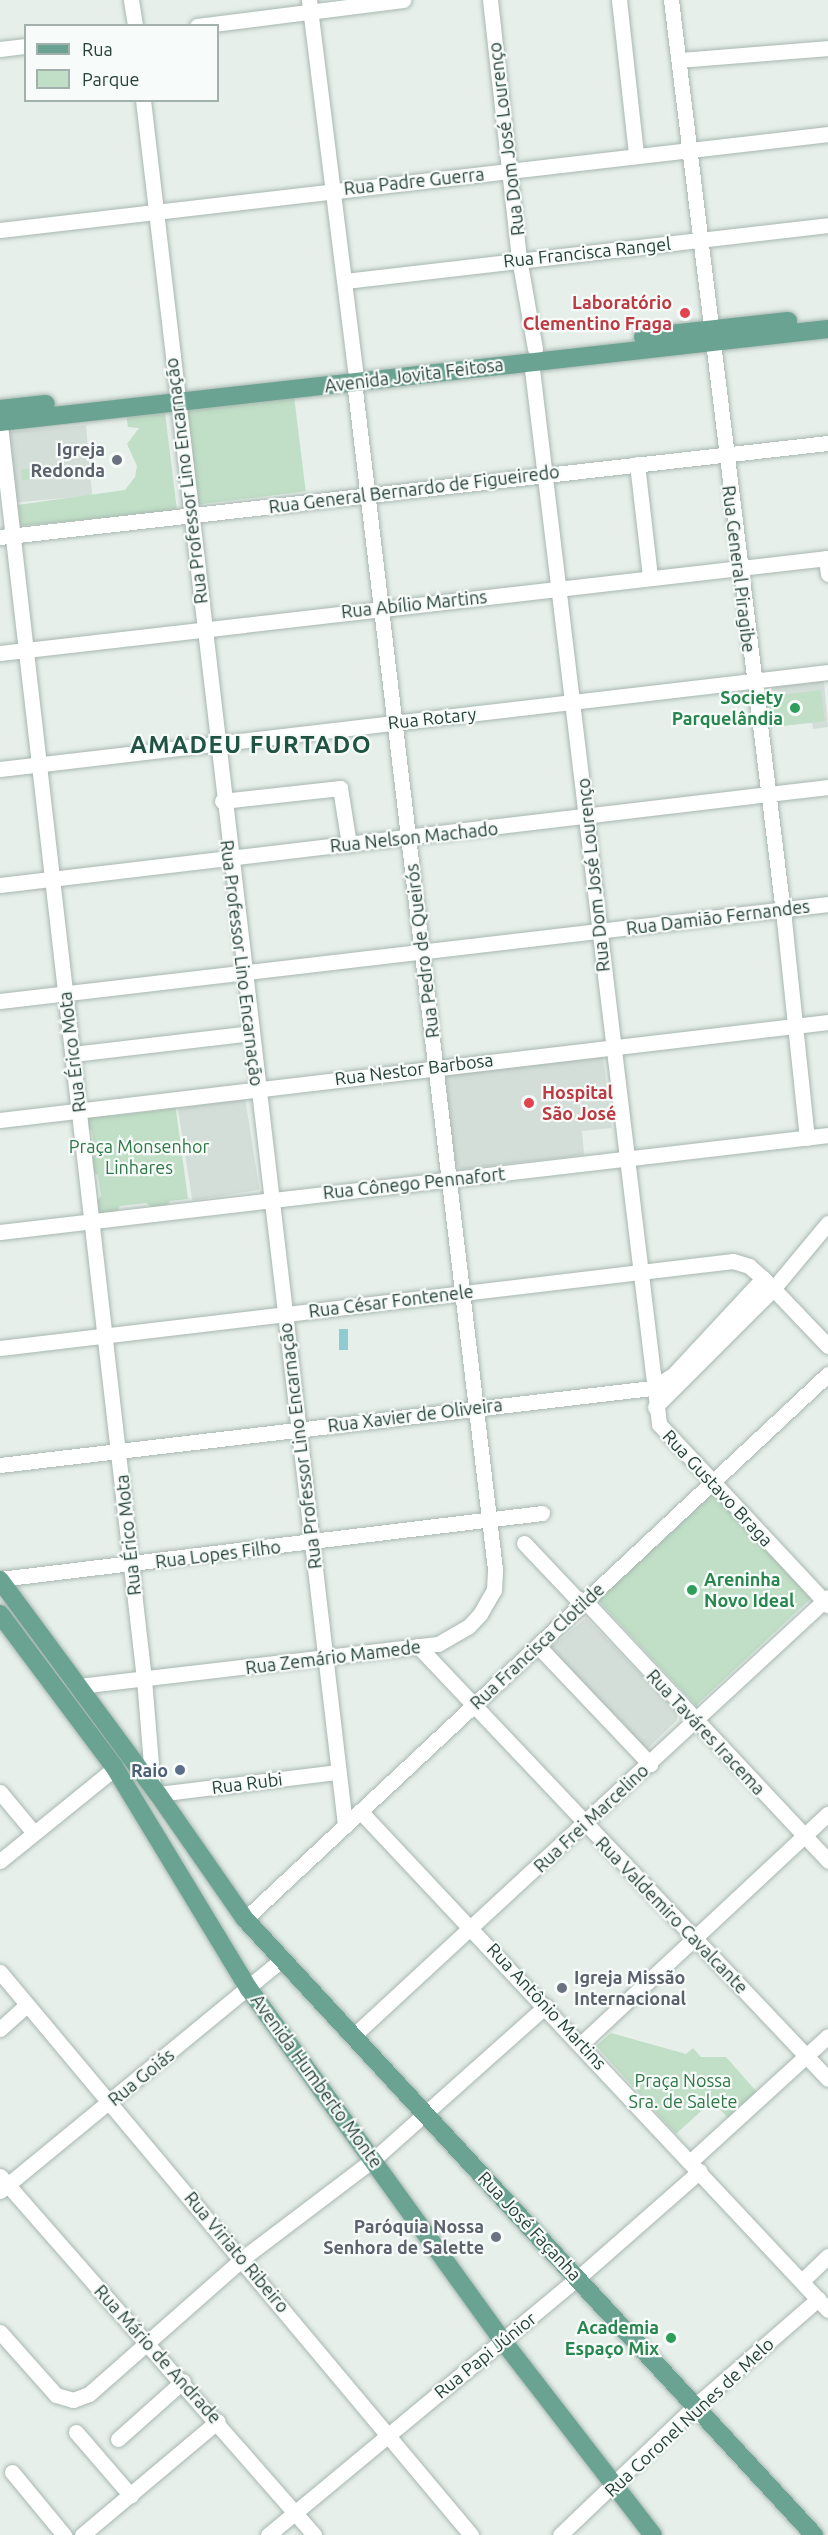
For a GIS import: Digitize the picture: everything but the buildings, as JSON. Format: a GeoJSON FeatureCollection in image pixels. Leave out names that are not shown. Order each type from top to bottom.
{"type":"FeatureCollection","features":[{"type":"Feature","properties":{"kind":"main road","name":"Avenida Jovita Feitosa"},"geometry":{"type":"LineString","coordinates":[[711,337],[828,316]]}},
{"type":"Feature","properties":{"kind":"main road","name":"Avenida Jovita Feitosa"},"geometry":{"type":"LineString","coordinates":[[0,409],[176,395],[711,337],[828,329]]}},
{"type":"Feature","properties":{"kind":"main road","name":"Avenida Jovita Feitosa"},"geometry":{"type":"LineString","coordinates":[[0,423],[176,395]]}},
{"type":"Feature","properties":{"kind":"main road"},"geometry":{"type":"LineString","coordinates":[[0,1580],[156,1791],[245,1919]]}},
{"type":"Feature","properties":{"kind":"main road","name":"Avenida Humberto Monte"},"geometry":{"type":"LineString","coordinates":[[0,1614],[115,1768],[249,1989],[375,2159],[502,2341],[653,2535]]}},
{"type":"Feature","properties":{"kind":"main road","name":"Rua José Façanha"},"geometry":{"type":"LineString","coordinates":[[245,1919],[814,2535]]}},
{"type":"Feature","properties":{"kind":"street"},"geometry":{"type":"LineString","coordinates":[[131,0],[135,24]]}},
{"type":"Feature","properties":{"kind":"street"},"geometry":{"type":"LineString","coordinates":[[208,24],[310,6],[404,0]]}},
{"type":"Feature","properties":{"kind":"street","name":"Rua Dom José Lourenço"},"geometry":{"type":"LineString","coordinates":[[490,0],[652,1388]]}},
{"type":"Feature","properties":{"kind":"street"},"geometry":{"type":"LineString","coordinates":[[619,0],[636,155]]}},
{"type":"Feature","properties":{"kind":"street","name":"Rua General Piragibe"},"geometry":{"type":"LineString","coordinates":[[671,0],[739,568],[783,910],[807,1138]]}},
{"type":"Feature","properties":{"kind":"street","name":"Rua Pedro de Queirós"},"geometry":{"type":"LineString","coordinates":[[310,6],[345,281],[367,494],[489,1521]]}},
{"type":"Feature","properties":{"kind":"street"},"geometry":{"type":"LineString","coordinates":[[0,49],[24,46]]}},
{"type":"Feature","properties":{"kind":"street"},"geometry":{"type":"LineString","coordinates":[[679,60],[828,48]]}},
{"type":"Feature","properties":{"kind":"street","name":"Rua Professor Lino Encarnação"},"geometry":{"type":"LineString","coordinates":[[142,102],[215,743],[252,1033],[269,1199],[345,1826]]}},
{"type":"Feature","properties":{"kind":"street","name":"Rua Padre Guerra"},"geometry":{"type":"LineString","coordinates":[[0,230],[828,134]]}},
{"type":"Feature","properties":{"kind":"street","name":"Rua Francisca Rangel"},"geometry":{"type":"LineString","coordinates":[[345,281],[519,258],[828,225]]}},
{"type":"Feature","properties":{"kind":"street","name":"Rua Érico Mota"},"geometry":{"type":"LineString","coordinates":[[0,423],[7,536],[27,649],[38,764],[156,1791]]}},
{"type":"Feature","properties":{"kind":"street","name":"Rua General Bernardo de Figueiredo"},"geometry":{"type":"LineString","coordinates":[[7,536],[545,473],[828,443]]}},
{"type":"Feature","properties":{"kind":"street"},"geometry":{"type":"LineString","coordinates":[[637,464],[650,577]]}},
{"type":"Feature","properties":{"kind":"street"},"geometry":{"type":"LineString","coordinates":[[827,558],[828,574]]}},
{"type":"Feature","properties":{"kind":"street","name":"Rua Abílio Martins"},"geometry":{"type":"LineString","coordinates":[[0,653],[827,558]]}},
{"type":"Feature","properties":{"kind":"street","name":"Rua Rotary"},"geometry":{"type":"LineString","coordinates":[[0,769],[828,672]]}},
{"type":"Feature","properties":{"kind":"street","name":"Rua Nelson Machado"},"geometry":{"type":"LineString","coordinates":[[0,885],[586,818],[828,787]]}},
{"type":"Feature","properties":{"kind":"street"},"geometry":{"type":"LineString","coordinates":[[222,801],[339,788],[349,844]]}},
{"type":"Feature","properties":{"kind":"street","name":"Rua Damião Fernandes"},"geometry":{"type":"LineString","coordinates":[[0,1001],[828,904]]}},
{"type":"Feature","properties":{"kind":"street","name":"Rua Nestor Barbosa"},"geometry":{"type":"LineString","coordinates":[[0,1120],[435,1066],[828,1022]]}},
{"type":"Feature","properties":{"kind":"street"},"geometry":{"type":"LineString","coordinates":[[73,1054],[252,1033]]}},
{"type":"Feature","properties":{"kind":"street","name":"Rua Cônego Pennafort"},"geometry":{"type":"LineString","coordinates":[[0,1232],[828,1135]]}},
{"type":"Feature","properties":{"kind":"street"},"geometry":{"type":"LineString","coordinates":[[655,1407],[686,1368],[828,1223]]}},
{"type":"Feature","properties":{"kind":"street","name":"Rua César Fontenele"},"geometry":{"type":"LineString","coordinates":[[0,1348],[640,1274],[733,1261],[748,1266],[768,1283],[828,1346]]}},
{"type":"Feature","properties":{"kind":"street"},"geometry":{"type":"LineString","coordinates":[[652,1388],[686,1368]]}},
{"type":"Feature","properties":{"kind":"street","name":"Rua Francisca Clotilde"},"geometry":{"type":"LineString","coordinates":[[245,1919],[828,1374]]}},
{"type":"Feature","properties":{"kind":"street","name":"Rua Gustavo Braga"},"geometry":{"type":"LineString","coordinates":[[652,1388],[655,1407],[664,1433],[827,1601]]}},
{"type":"Feature","properties":{"kind":"street","name":"Rua Xavier de Oliveira"},"geometry":{"type":"LineString","coordinates":[[0,1465],[652,1388]]}},
{"type":"Feature","properties":{"kind":"street","name":"Rua Lopes Filho"},"geometry":{"type":"LineString","coordinates":[[0,1580],[542,1513]]}},
{"type":"Feature","properties":{"kind":"street","name":"Rua Zemário Mamede"},"geometry":{"type":"LineString","coordinates":[[79,1686],[326,1658],[418,1646],[455,1637],[480,1614],[489,1601],[495,1569],[489,1521]]}},
{"type":"Feature","properties":{"kind":"street","name":"Rua Taváres Iracema"},"geometry":{"type":"LineString","coordinates":[[524,1543],[576,1598],[585,1601],[828,1862]]}},
{"type":"Feature","properties":{"kind":"street","name":"Rua Frei Marcelino"},"geometry":{"type":"LineString","coordinates":[[352,2037],[827,1601]]}},
{"type":"Feature","properties":{"kind":"street","name":"Rua Valdemiro Cavalcante"},"geometry":{"type":"LineString","coordinates":[[418,1646],[828,2079]]}},
{"type":"Feature","properties":{"kind":"street"},"geometry":{"type":"LineString","coordinates":[[538,1646],[650,1764]]}},
{"type":"Feature","properties":{"kind":"street"},"geometry":{"type":"LineString","coordinates":[[0,1861],[115,1768]]}},
{"type":"Feature","properties":{"kind":"street","name":"Rua Rubi"},"geometry":{"type":"LineString","coordinates":[[156,1791],[337,1772]]}},
{"type":"Feature","properties":{"kind":"street"},"geometry":{"type":"LineString","coordinates":[[0,1792],[34,1833]]}},
{"type":"Feature","properties":{"kind":"street","name":"Rua Antônio Martins"},"geometry":{"type":"LineString","coordinates":[[360,1811],[582,2043],[823,2305]]}},
{"type":"Feature","properties":{"kind":"street"},"geometry":{"type":"LineString","coordinates":[[582,2043],[828,1814]]}},
{"type":"Feature","properties":{"kind":"street","name":"Rua Goiás"},"geometry":{"type":"LineString","coordinates":[[3,2184],[110,2102],[249,1989],[281,1960]]}},
{"type":"Feature","properties":{"kind":"street","name":"Rua Viriato Ribeiro"},"geometry":{"type":"LineString","coordinates":[[0,1972],[243,2258],[386,2436],[471,2535]]}},
{"type":"Feature","properties":{"kind":"street"},"geometry":{"type":"LineString","coordinates":[[0,2029],[27,2005]]}},
{"type":"Feature","properties":{"kind":"street"},"geometry":{"type":"LineString","coordinates":[[0,2332],[56,2395],[73,2400],[89,2394],[243,2258],[375,2159],[546,2006]]}},
{"type":"Feature","properties":{"kind":"street","name":"Rua Papi Júnior"},"geometry":{"type":"LineString","coordinates":[[268,2535],[578,2278],[828,2036]]}},
{"type":"Feature","properties":{"kind":"street","name":"Rua Mário de Andrade"},"geometry":{"type":"LineString","coordinates":[[3,2184],[183,2381],[314,2535]]}},
{"type":"Feature","properties":{"kind":"street"},"geometry":{"type":"LineString","coordinates":[[802,2281],[828,2256]]}},
{"type":"Feature","properties":{"kind":"street","name":"Rua Coronel Nunes de Melo"},"geometry":{"type":"LineString","coordinates":[[560,2535],[615,2486],[696,2405],[823,2305]]}},
{"type":"Feature","properties":{"kind":"street"},"geometry":{"type":"LineString","coordinates":[[118,2439],[183,2381]]}},
{"type":"Feature","properties":{"kind":"street"},"geometry":{"type":"LineString","coordinates":[[82,2535],[218,2421]]}},
{"type":"Feature","properties":{"kind":"street"},"geometry":{"type":"LineString","coordinates":[[76,2432],[131,2496]]}},
{"type":"Feature","properties":{"kind":"street"},"geometry":{"type":"LineString","coordinates":[[12,2472],[64,2535]]}},
{"type":"Feature","properties":{"kind":"shaded area"},"geometry":{"type":"Polygon","coordinates":[[[86,425],[92,496],[15,502],[9,432],[86,425]]]}},
{"type":"Feature","properties":{"kind":"shaded area","name":"Society Parquelândia"},"geometry":{"type":"Polygon","coordinates":[[[824,681],[828,727],[813,729],[812,723],[769,727],[766,693],[771,687],[824,681]]]}},
{"type":"Feature","properties":{"kind":"shaded area","name":"Hospital São José"},"geometry":{"type":"Polygon","coordinates":[[[603,1057],[612,1128],[582,1131],[584,1155],[461,1169],[455,1164],[445,1078],[448,1074],[603,1057]]]}},
{"type":"Feature","properties":{"kind":"shaded area"},"geometry":{"type":"Polygon","coordinates":[[[245,1098],[260,1190],[192,1200],[178,1109],[245,1098]]]}},
{"type":"Feature","properties":{"kind":"shaded area"},"geometry":{"type":"Polygon","coordinates":[[[586,1618],[677,1712],[677,1720],[645,1751],[550,1648],[586,1618]]]}},
{"type":"Feature","properties":{"kind":"green space"},"geometry":{"type":"Polygon","coordinates":[[[294,396],[306,491],[198,505],[186,409],[294,396]]]}},
{"type":"Feature","properties":{"kind":"green space"},"geometry":{"type":"Polygon","coordinates":[[[165,412],[177,511],[19,526],[17,505],[125,490],[135,477],[137,466],[127,444],[139,428],[128,427],[126,414],[165,412]]]}},
{"type":"Feature","properties":{"kind":"green space"},"geometry":{"type":"Polygon","coordinates":[[[58,466],[59,477],[22,480],[21,469],[58,466]]]}},
{"type":"Feature","properties":{"kind":"green space","name":"Society Parquelândia"},"geometry":{"type":"Polygon","coordinates":[[[821,690],[825,721],[770,727],[766,697],[821,690]]]}},
{"type":"Feature","properties":{"kind":"green space","name":"Praça Monsenhor Linhares"},"geometry":{"type":"Polygon","coordinates":[[[175,1103],[188,1199],[170,1201],[164,1209],[154,1209],[146,1203],[120,1206],[115,1214],[105,1216],[97,1212],[96,1202],[101,1196],[98,1175],[92,1172],[90,1160],[95,1156],[92,1131],[86,1127],[88,1114],[104,1111],[111,1116],[161,1110],[165,1104],[175,1103]]]}},
{"type":"Feature","properties":{"kind":"green space"},"geometry":{"type":"Polygon","coordinates":[[[712,1491],[812,1598],[696,1706],[596,1599],[712,1491]]]}},
{"type":"Feature","properties":{"kind":"green space","name":"Praça Nossa Sra. de Salete"},"geometry":{"type":"Polygon","coordinates":[[[611,2033],[686,2054],[693,2048],[701,2057],[726,2057],[757,2092],[728,2118],[712,2101],[676,2134],[596,2046],[611,2033]]]}},
{"type":"Feature","properties":{"kind":"water"},"geometry":{"type":"Polygon","coordinates":[[[339,1329],[348,1329],[348,1350],[339,1350],[339,1329]]]}},
{"type":"Feature","properties":{"kind":"place","name":"Laboratório Clementino Fraga"},"geometry":{"type":"Point","coordinates":[685,313]}},
{"type":"Feature","properties":{"kind":"place","name":"Igreja Redonda"},"geometry":{"type":"Point","coordinates":[117,460]}},
{"type":"Feature","properties":{"kind":"place","name":"Society Parquelândia"},"geometry":{"type":"Point","coordinates":[795,708]}},
{"type":"Feature","properties":{"kind":"place","name":"Hospital São José"},"geometry":{"type":"Point","coordinates":[529,1103]}},
{"type":"Feature","properties":{"kind":"place","name":"Areninha Novo Ideal"},"geometry":{"type":"Point","coordinates":[692,1590]}},
{"type":"Feature","properties":{"kind":"place","name":"Raio"},"geometry":{"type":"Point","coordinates":[180,1770]}},
{"type":"Feature","properties":{"kind":"place","name":"Igreja Missão Internacional"},"geometry":{"type":"Point","coordinates":[562,1988]}},
{"type":"Feature","properties":{"kind":"place","name":"Paróquia Nossa Senhora de Salette"},"geometry":{"type":"Point","coordinates":[496,2237]}},
{"type":"Feature","properties":{"kind":"place","name":"Academia Espaço Mix"},"geometry":{"type":"Point","coordinates":[671,2338]}},
{"type":"Feature","properties":{"kind":"district","name":"AMADEU FURTADO"},"geometry":{"type":"Point","coordinates":[251,745]}}]}
